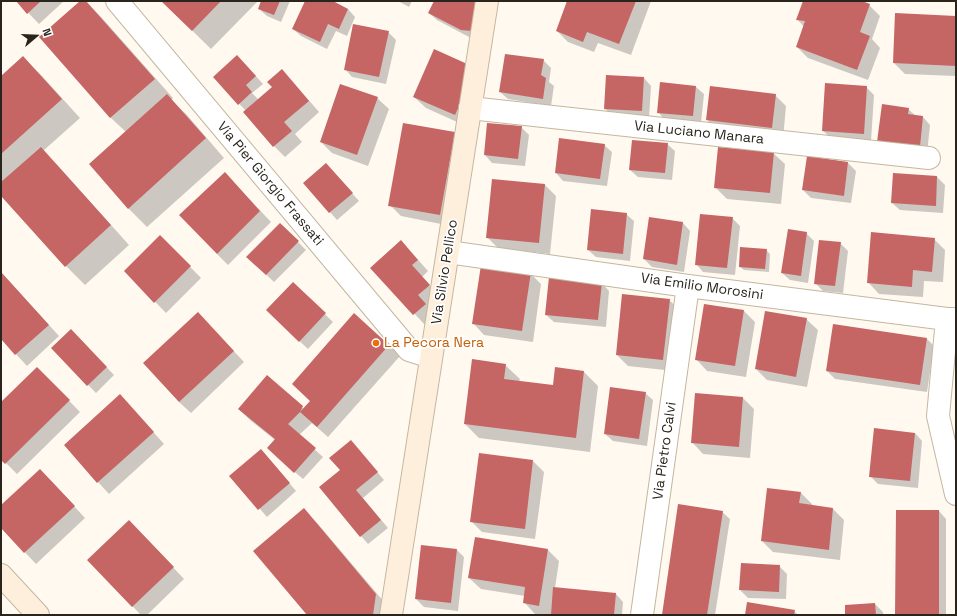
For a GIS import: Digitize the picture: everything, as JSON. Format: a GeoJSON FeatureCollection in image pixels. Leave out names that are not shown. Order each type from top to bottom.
{"type":"FeatureCollection","features":[{"type":"Feature","properties":{"kind":"street","name":"Via Pier Giorgio Frassati"},"geometry":{"type":"LineString","coordinates":[[117,1],[409,350],[431,357]]}},
{"type":"Feature","properties":{"kind":"street","name":"Via Silvio Pellico"},"geometry":{"type":"LineString","coordinates":[[391,615],[487,1]]}},
{"type":"Feature","properties":{"kind":"street","name":"Via Luciano Manara"},"geometry":{"type":"LineString","coordinates":[[470,108],[928,158]]}},
{"type":"Feature","properties":{"kind":"street","name":"Via Emilio Morosini"},"geometry":{"type":"LineString","coordinates":[[448,252],[688,286],[952,319]]}},
{"type":"Feature","properties":{"kind":"street","name":"Via Pietro Calvi"},"geometry":{"type":"LineString","coordinates":[[642,615],[688,286]]}},
{"type":"Feature","properties":{"kind":"street"},"geometry":{"type":"LineString","coordinates":[[952,319],[938,416],[956,494]]}},
{"type":"Feature","properties":{"kind":"street"},"geometry":{"type":"LineString","coordinates":[[1,575],[38,615]]}},
{"type":"Feature","properties":{"kind":"building"},"geometry":{"type":"Polygon","coordinates":[[[16,1],[41,1],[27,14],[16,1]]]}},
{"type":"Feature","properties":{"kind":"building"},"geometry":{"type":"Polygon","coordinates":[[[80,1],[86,1],[155,79],[110,118],[39,37],[80,1]]]}},
{"type":"Feature","properties":{"kind":"building"},"geometry":{"type":"Polygon","coordinates":[[[161,1],[221,1],[192,31],[161,1]]]}},
{"type":"Feature","properties":{"kind":"building"},"geometry":{"type":"Polygon","coordinates":[[[261,1],[280,1],[274,15],[258,9],[261,1]]]}},
{"type":"Feature","properties":{"kind":"building"},"geometry":{"type":"Polygon","coordinates":[[[305,1],[333,1],[348,9],[339,29],[328,24],[320,42],[292,29],[305,1]]]}},
{"type":"Feature","properties":{"kind":"building"},"geometry":{"type":"Polygon","coordinates":[[[434,1],[476,1],[472,31],[461,30],[428,13],[434,1]]]}},
{"type":"Feature","properties":{"kind":"building"},"geometry":{"type":"Polygon","coordinates":[[[567,1],[636,1],[619,44],[587,32],[583,42],[556,31],[567,1]]]}},
{"type":"Feature","properties":{"kind":"building"},"geometry":{"type":"Polygon","coordinates":[[[803,1],[862,1],[870,4],[860,32],[870,36],[857,70],[796,47],[805,21],[796,20],[803,1]]]}},
{"type":"Feature","properties":{"kind":"building"},"geometry":{"type":"Polygon","coordinates":[[[895,13],[956,16],[956,66],[893,63],[895,13]]]}},
{"type":"Feature","properties":{"kind":"building"},"geometry":{"type":"Polygon","coordinates":[[[353,24],[389,31],[379,77],[344,70],[353,24]]]}},
{"type":"Feature","properties":{"kind":"building"},"geometry":{"type":"Polygon","coordinates":[[[434,49],[465,63],[466,90],[455,115],[413,97],[434,49]]]}},
{"type":"Feature","properties":{"kind":"building"},"geometry":{"type":"Polygon","coordinates":[[[505,54],[544,59],[541,75],[546,78],[543,99],[499,92],[505,54]]]}},
{"type":"Feature","properties":{"kind":"building"},"geometry":{"type":"Polygon","coordinates":[[[237,55],[256,76],[246,85],[252,92],[238,105],[213,77],[237,55]]]}},
{"type":"Feature","properties":{"kind":"building"},"geometry":{"type":"Polygon","coordinates":[[[23,56],[62,99],[1,154],[1,76],[23,56]]]}},
{"type":"Feature","properties":{"kind":"building"},"geometry":{"type":"Polygon","coordinates":[[[282,69],[309,101],[284,122],[292,131],[273,147],[243,112],[272,87],[267,82],[282,69]]]}},
{"type":"Feature","properties":{"kind":"building"},"geometry":{"type":"Polygon","coordinates":[[[606,75],[644,77],[642,111],[604,109],[606,75]]]}},
{"type":"Feature","properties":{"kind":"building"},"geometry":{"type":"Polygon","coordinates":[[[660,82],[696,86],[693,116],[657,113],[660,82]]]}},
{"type":"Feature","properties":{"kind":"building"},"geometry":{"type":"Polygon","coordinates":[[[825,83],[867,86],[864,134],[822,131],[825,83]]]}},
{"type":"Feature","properties":{"kind":"building"},"geometry":{"type":"Polygon","coordinates":[[[340,84],[378,97],[357,155],[320,142],[340,84]]]}},
{"type":"Feature","properties":{"kind":"building"},"geometry":{"type":"Polygon","coordinates":[[[710,86],[776,94],[772,128],[706,120],[710,86]]]}},
{"type":"Feature","properties":{"kind":"building"},"geometry":{"type":"Polygon","coordinates":[[[167,94],[206,138],[128,209],[89,164],[167,94]]]}},
{"type":"Feature","properties":{"kind":"building"},"geometry":{"type":"Polygon","coordinates":[[[882,104],[909,108],[908,114],[923,116],[920,147],[877,142],[882,104]]]}},
{"type":"Feature","properties":{"kind":"building"},"geometry":{"type":"Polygon","coordinates":[[[403,123],[455,132],[440,215],[388,206],[403,123]]]}},
{"type":"Feature","properties":{"kind":"building"},"geometry":{"type":"Polygon","coordinates":[[[487,123],[522,126],[518,159],[484,155],[487,123]]]}},
{"type":"Feature","properties":{"kind":"building"},"geometry":{"type":"Polygon","coordinates":[[[559,138],[605,144],[600,179],[555,173],[559,138]]]}},
{"type":"Feature","properties":{"kind":"building"},"geometry":{"type":"Polygon","coordinates":[[[632,140],[668,143],[665,173],[629,170],[632,140]]]}},
{"type":"Feature","properties":{"kind":"building"},"geometry":{"type":"Polygon","coordinates":[[[41,147],[111,225],[65,267],[1,196],[1,182],[41,147]]]}},
{"type":"Feature","properties":{"kind":"building"},"geometry":{"type":"Polygon","coordinates":[[[718,147],[774,152],[770,193],[714,188],[718,147]]]}},
{"type":"Feature","properties":{"kind":"building"},"geometry":{"type":"Polygon","coordinates":[[[807,156],[848,162],[844,196],[802,190],[807,156]]]}},
{"type":"Feature","properties":{"kind":"building"},"geometry":{"type":"Polygon","coordinates":[[[326,163],[353,193],[329,213],[303,183],[326,163]]]}},
{"type":"Feature","properties":{"kind":"building"},"geometry":{"type":"Polygon","coordinates":[[[225,172],[260,211],[217,254],[179,215],[225,172]]]}},
{"type":"Feature","properties":{"kind":"building"},"geometry":{"type":"Polygon","coordinates":[[[893,173],[937,176],[936,206],[891,203],[893,173]]]}},
{"type":"Feature","properties":{"kind":"building"},"geometry":{"type":"Polygon","coordinates":[[[492,179],[545,184],[539,243],[486,238],[492,179]]]}},
{"type":"Feature","properties":{"kind":"building"},"geometry":{"type":"Polygon","coordinates":[[[591,209],[627,213],[623,254],[587,250],[591,209]]]}},
{"type":"Feature","properties":{"kind":"building"},"geometry":{"type":"Polygon","coordinates":[[[700,214],[733,217],[727,268],[695,265],[700,214]]]}},
{"type":"Feature","properties":{"kind":"building"},"geometry":{"type":"Polygon","coordinates":[[[649,217],[683,222],[677,265],[643,259],[649,217]]]}},
{"type":"Feature","properties":{"kind":"building"},"geometry":{"type":"Polygon","coordinates":[[[280,223],[299,241],[266,275],[246,257],[280,223]]]}},
{"type":"Feature","properties":{"kind":"building"},"geometry":{"type":"Polygon","coordinates":[[[788,229],[807,232],[801,276],[781,273],[788,229]]]}},
{"type":"Feature","properties":{"kind":"building"},"geometry":{"type":"Polygon","coordinates":[[[871,232],[935,238],[932,272],[913,270],[912,287],[867,283],[871,232]]]}},
{"type":"Feature","properties":{"kind":"building"},"geometry":{"type":"Polygon","coordinates":[[[160,235],[191,266],[154,303],[124,271],[160,235]]]}},
{"type":"Feature","properties":{"kind":"building"},"geometry":{"type":"Polygon","coordinates":[[[401,240],[418,260],[412,265],[430,285],[418,295],[426,304],[413,315],[370,268],[401,240]]]}},
{"type":"Feature","properties":{"kind":"building"},"geometry":{"type":"Polygon","coordinates":[[[819,240],[841,242],[835,286],[814,284],[819,240]]]}},
{"type":"Feature","properties":{"kind":"building"},"geometry":{"type":"Polygon","coordinates":[[[740,247],[767,249],[765,269],[739,267],[740,247]]]}},
{"type":"Feature","properties":{"kind":"building"},"geometry":{"type":"Polygon","coordinates":[[[481,265],[531,272],[522,331],[472,324],[481,265]]]}},
{"type":"Feature","properties":{"kind":"building"},"geometry":{"type":"Polygon","coordinates":[[[1,272],[49,325],[15,355],[1,339],[1,272]]]}},
{"type":"Feature","properties":{"kind":"building"},"geometry":{"type":"Polygon","coordinates":[[[549,277],[602,282],[598,320],[545,315],[549,277]]]}},
{"type":"Feature","properties":{"kind":"building"},"geometry":{"type":"Polygon","coordinates":[[[293,282],[326,313],[299,342],[266,310],[293,282]]]}},
{"type":"Feature","properties":{"kind":"building"},"geometry":{"type":"Polygon","coordinates":[[[622,294],[670,299],[663,360],[616,355],[622,294]]]}},
{"type":"Feature","properties":{"kind":"building"},"geometry":{"type":"Polygon","coordinates":[[[704,304],[744,310],[735,366],[695,360],[704,304]]]}},
{"type":"Feature","properties":{"kind":"building"},"geometry":{"type":"Polygon","coordinates":[[[765,311],[807,318],[796,377],[755,369],[765,311]]]}},
{"type":"Feature","properties":{"kind":"building"},"geometry":{"type":"Polygon","coordinates":[[[198,312],[234,351],[179,402],[143,363],[198,312]]]}},
{"type":"Feature","properties":{"kind":"building"},"geometry":{"type":"Polygon","coordinates":[[[354,313],[389,345],[317,427],[300,412],[310,401],[292,384],[354,313]]]}},
{"type":"Feature","properties":{"kind":"building"},"geometry":{"type":"Polygon","coordinates":[[[833,324],[927,338],[920,385],[826,371],[833,324]]]}},
{"type":"Feature","properties":{"kind":"building"},"geometry":{"type":"Polygon","coordinates":[[[71,329],[107,367],[87,386],[51,348],[71,329]]]}},
{"type":"Feature","properties":{"kind":"building"},"geometry":{"type":"Polygon","coordinates":[[[472,359],[506,364],[504,379],[553,385],[555,367],[584,371],[576,438],[464,424],[472,359]]]}},
{"type":"Feature","properties":{"kind":"building"},"geometry":{"type":"Polygon","coordinates":[[[37,367],[70,400],[5,464],[1,460],[1,402],[37,367]]]}},
{"type":"Feature","properties":{"kind":"building"},"geometry":{"type":"Polygon","coordinates":[[[267,375],[303,406],[300,412],[288,424],[316,448],[294,473],[267,448],[275,439],[238,409],[267,375]]]}},
{"type":"Feature","properties":{"kind":"building"},"geometry":{"type":"Polygon","coordinates":[[[610,387],[646,392],[639,439],[604,434],[610,387]]]}},
{"type":"Feature","properties":{"kind":"building"},"geometry":{"type":"Polygon","coordinates":[[[695,393],[743,397],[739,447],[691,443],[695,393]]]}},
{"type":"Feature","properties":{"kind":"building"},"geometry":{"type":"Polygon","coordinates":[[[120,394],[154,432],[97,483],[64,445],[120,394]]]}},
{"type":"Feature","properties":{"kind":"building"},"geometry":{"type":"Polygon","coordinates":[[[874,428],[915,433],[910,481],[869,477],[874,428]]]}},
{"type":"Feature","properties":{"kind":"building"},"geometry":{"type":"Polygon","coordinates":[[[351,440],[378,472],[356,490],[381,520],[360,537],[319,487],[340,470],[329,458],[351,440]]]}},
{"type":"Feature","properties":{"kind":"building"},"geometry":{"type":"Polygon","coordinates":[[[261,449],[290,483],[258,510],[229,476],[261,449]]]}},
{"type":"Feature","properties":{"kind":"building"},"geometry":{"type":"Polygon","coordinates":[[[479,453],[533,460],[525,529],[470,522],[479,453]]]}},
{"type":"Feature","properties":{"kind":"building"},"geometry":{"type":"Polygon","coordinates":[[[40,469],[75,506],[24,553],[1,528],[1,505],[40,469]]]}},
{"type":"Feature","properties":{"kind":"building"},"geometry":{"type":"Polygon","coordinates":[[[767,488],[801,492],[799,503],[833,508],[829,550],[761,541],[767,488]]]}},
{"type":"Feature","properties":{"kind":"building"},"geometry":{"type":"Polygon","coordinates":[[[678,504],[723,511],[707,615],[662,615],[678,504]]]}},
{"type":"Feature","properties":{"kind":"building"},"geometry":{"type":"Polygon","coordinates":[[[304,508],[376,594],[373,615],[307,615],[253,551],[304,508]]]}},
{"type":"Feature","properties":{"kind":"building"},"geometry":{"type":"Polygon","coordinates":[[[896,510],[939,510],[939,615],[895,615],[896,510]]]}},
{"type":"Feature","properties":{"kind":"building"},"geometry":{"type":"Polygon","coordinates":[[[129,520],[174,567],[132,607],[87,560],[129,520]]]}},
{"type":"Feature","properties":{"kind":"building"},"geometry":{"type":"Polygon","coordinates":[[[475,537],[548,549],[539,606],[523,603],[525,587],[468,578],[475,537]]]}},
{"type":"Feature","properties":{"kind":"building"},"geometry":{"type":"Polygon","coordinates":[[[421,545],[457,549],[451,603],[415,599],[421,545]]]}},
{"type":"Feature","properties":{"kind":"building"},"geometry":{"type":"Polygon","coordinates":[[[741,563],[780,565],[779,592],[739,590],[741,563]]]}},
{"type":"Feature","properties":{"kind":"building"},"geometry":{"type":"Polygon","coordinates":[[[553,587],[616,593],[614,615],[551,615],[553,587]]]}},
{"type":"Feature","properties":{"kind":"building"},"geometry":{"type":"Polygon","coordinates":[[[747,602],[795,610],[794,615],[745,615],[747,602]]]}},
{"type":"Feature","properties":{"kind":"building"},"geometry":{"type":"Polygon","coordinates":[[[875,603],[876,615],[845,615],[845,605],[875,603]]]}},
{"type":"Feature","properties":{"kind":"place","name":"La Pecora Nera"},"geometry":{"type":"Point","coordinates":[376,343]}}]}
